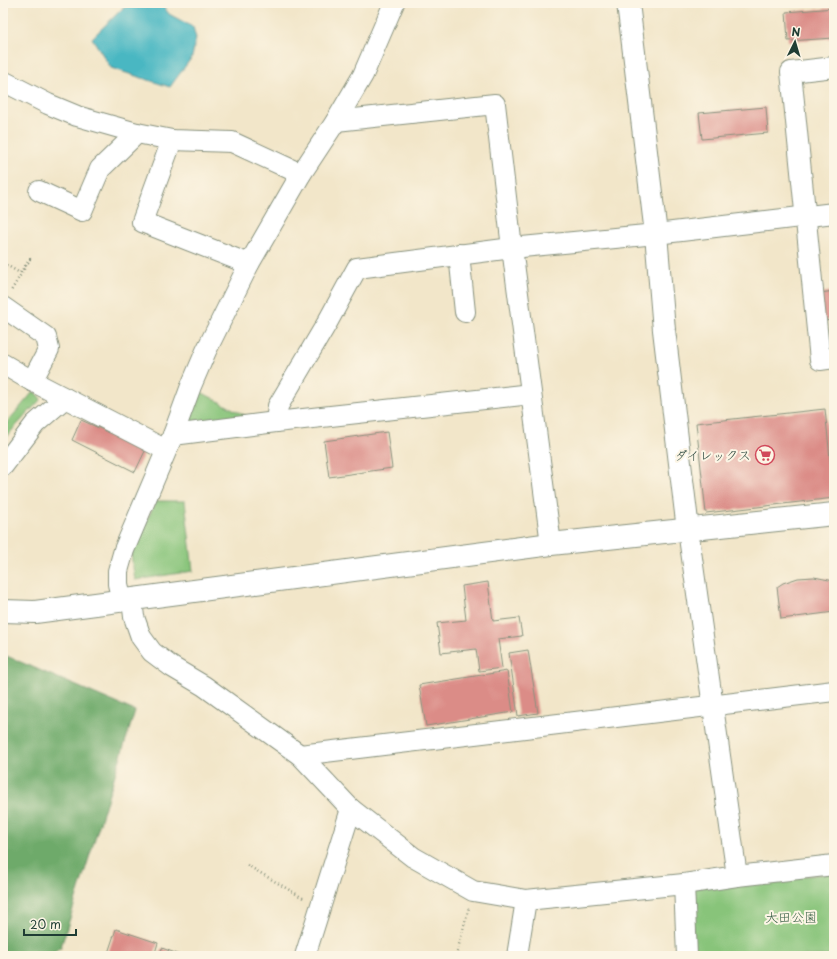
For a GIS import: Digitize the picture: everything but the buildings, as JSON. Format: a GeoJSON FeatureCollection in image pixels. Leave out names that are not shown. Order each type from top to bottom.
{"type":"FeatureCollection","features":[{"type":"Feature","properties":{"kind":"street"},"geometry":{"type":"LineString","coordinates":[[394,3],[363,75],[336,121],[301,174],[249,264],[206,351],[191,386],[170,443],[124,550],[118,571],[118,584],[127,600],[140,637],[152,652],[172,667],[204,686],[300,755],[351,809],[413,857],[473,892],[526,900],[684,884],[737,876],[834,865]]}},
{"type":"Feature","properties":{"kind":"street"},"geometry":{"type":"LineString","coordinates":[[628,3],[656,234],[664,330],[688,530],[737,876]]}},
{"type":"Feature","properties":{"kind":"street"},"geometry":{"type":"LineString","coordinates":[[834,67],[792,72],[820,360],[834,358]]}},
{"type":"Feature","properties":{"kind":"street"},"geometry":{"type":"LineString","coordinates":[[3,81],[48,104],[77,116],[137,133],[172,140],[232,142],[301,174]]}},
{"type":"Feature","properties":{"kind":"street"},"geometry":{"type":"LineString","coordinates":[[336,121],[495,104],[512,248],[551,544]]}},
{"type":"Feature","properties":{"kind":"street"},"geometry":{"type":"LineString","coordinates":[[38,191],[82,211],[100,169],[137,133]]}},
{"type":"Feature","properties":{"kind":"street"},"geometry":{"type":"LineString","coordinates":[[172,140],[142,222],[249,264]]}},
{"type":"Feature","properties":{"kind":"street"},"geometry":{"type":"LineString","coordinates":[[276,422],[278,406],[358,268],[459,254],[656,234],[834,213]]}},
{"type":"Feature","properties":{"kind":"street"},"geometry":{"type":"LineString","coordinates":[[459,254],[465,312]]}},
{"type":"Feature","properties":{"kind":"street"},"geometry":{"type":"LineString","coordinates":[[5,302],[46,337],[50,349],[32,382]]}},
{"type":"Feature","properties":{"kind":"street"},"geometry":{"type":"LineString","coordinates":[[3,364],[32,382],[65,398],[170,443],[276,422],[531,394]]}},
{"type":"Feature","properties":{"kind":"street"},"geometry":{"type":"LineString","coordinates":[[3,466],[35,424],[65,398]]}},
{"type":"Feature","properties":{"kind":"street"},"geometry":{"type":"LineString","coordinates":[[3,611],[35,612],[551,544],[834,514]]}},
{"type":"Feature","properties":{"kind":"street"},"geometry":{"type":"LineString","coordinates":[[300,755],[834,691]]}},
{"type":"Feature","properties":{"kind":"street"},"geometry":{"type":"LineString","coordinates":[[305,956],[351,809]]}},
{"type":"Feature","properties":{"kind":"street"},"geometry":{"type":"LineString","coordinates":[[684,884],[687,956]]}},
{"type":"Feature","properties":{"kind":"street"},"geometry":{"type":"LineString","coordinates":[[517,956],[526,900]]}},
{"type":"Feature","properties":{"kind":"path"},"geometry":{"type":"LineString","coordinates":[[3,263],[20,273],[30,259],[5,302]]}},
{"type":"Feature","properties":{"kind":"path"},"geometry":{"type":"LineString","coordinates":[[247,865],[320,908]]}},
{"type":"Feature","properties":{"kind":"path"},"geometry":{"type":"LineString","coordinates":[[456,956],[473,892]]}},
{"type":"Feature","properties":{"kind":"green space"},"geometry":{"type":"Polygon","coordinates":[[[34,391],[41,399],[3,440],[3,427],[34,391]]]}},
{"type":"Feature","properties":{"kind":"green space"},"geometry":{"type":"Polygon","coordinates":[[[199,391],[252,419],[192,426],[186,419],[199,391]]]}},
{"type":"Feature","properties":{"kind":"green space"},"geometry":{"type":"Polygon","coordinates":[[[156,501],[185,501],[193,571],[135,580],[131,554],[156,501]]]}},
{"type":"Feature","properties":{"kind":"green space"},"geometry":{"type":"Polygon","coordinates":[[[3,655],[135,711],[61,947],[47,956],[3,956],[3,655]]]}},
{"type":"Feature","properties":{"kind":"green space","name":"大田公園"},"geometry":{"type":"Polygon","coordinates":[[[834,873],[834,956],[694,956],[690,888],[834,873]]]}},
{"type":"Feature","properties":{"kind":"water"},"geometry":{"type":"Polygon","coordinates":[[[137,3],[161,3],[169,14],[193,27],[196,38],[192,57],[170,87],[111,68],[92,38],[123,8],[137,3]]]}},
{"type":"Feature","properties":{"kind":"place","name":"ダイレックス"},"geometry":{"type":"Point","coordinates":[765,455]}}]}
